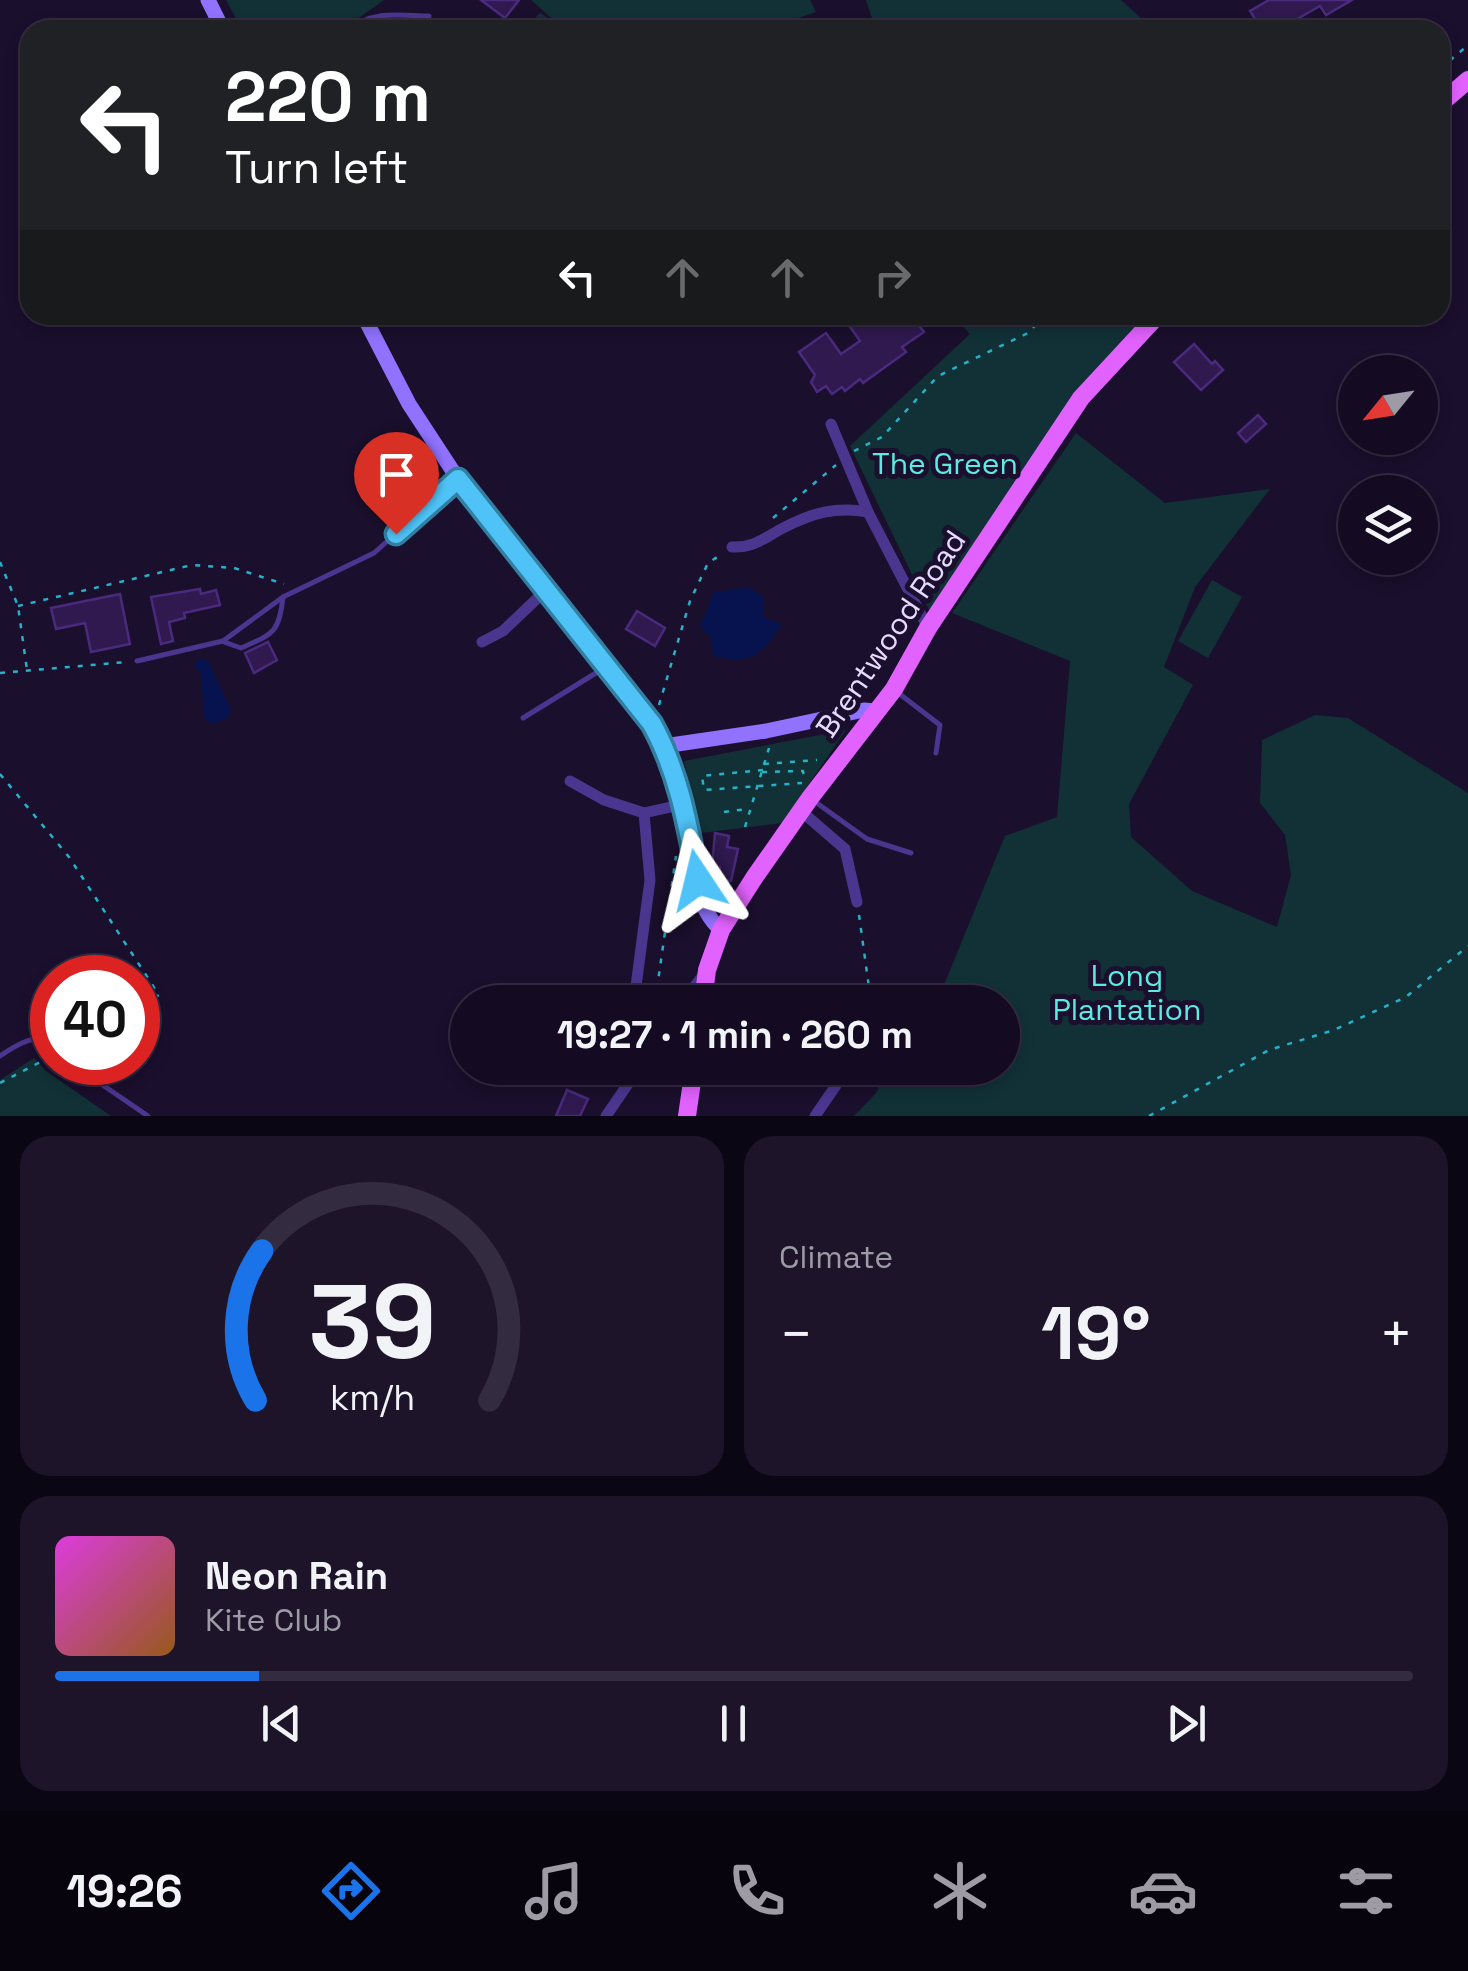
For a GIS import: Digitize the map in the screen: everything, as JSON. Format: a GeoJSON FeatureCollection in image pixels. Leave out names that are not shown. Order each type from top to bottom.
{"type":"FeatureCollection","features":[{"type":"Feature","properties":{"kind":"main road","name":"Brentwood Road"},"geometry":{"type":"LineString","coordinates":[[705,985],[720,930],[806,804],[894,690],[928,628],[1081,398],[1149,325]]}},
{"type":"Feature","properties":{"kind":"main road"},"geometry":{"type":"LineString","coordinates":[[687,1116],[692,1085]]}},
{"type":"Feature","properties":{"kind":"street"},"geometry":{"type":"LineString","coordinates":[[368,325],[409,404],[458,479],[652,724],[684,804],[702,908],[720,930]]}},
{"type":"Feature","properties":{"kind":"street"},"geometry":{"type":"LineString","coordinates":[[831,424],[868,512],[928,628]]}},
{"type":"Feature","properties":{"kind":"street"},"geometry":{"type":"LineString","coordinates":[[732,547],[754,546],[822,511],[844,508],[868,512]]}},
{"type":"Feature","properties":{"kind":"street"},"geometry":{"type":"LineString","coordinates":[[482,642],[503,631],[546,590]]}},
{"type":"Feature","properties":{"kind":"street"},"geometry":{"type":"LineString","coordinates":[[664,746],[766,732],[876,710]]}},
{"type":"Feature","properties":{"kind":"street"},"geometry":{"type":"LineString","coordinates":[[570,781],[604,800],[644,813],[684,804]]}},
{"type":"Feature","properties":{"kind":"street"},"geometry":{"type":"LineString","coordinates":[[806,804],[845,849],[857,902]]}},
{"type":"Feature","properties":{"kind":"street"},"geometry":{"type":"LineString","coordinates":[[636,985],[650,880],[644,813]]}},
{"type":"Feature","properties":{"kind":"street"},"geometry":{"type":"LineString","coordinates":[[696,985],[707,970]]}},
{"type":"Feature","properties":{"kind":"street"},"geometry":{"type":"LineString","coordinates":[[606,1116],[627,1085]]}},
{"type":"Feature","properties":{"kind":"street"},"geometry":{"type":"LineString","coordinates":[[815,1116],[836,1085]]}},
{"type":"Feature","properties":{"kind":"lane"},"geometry":{"type":"LineString","coordinates":[[365,20],[376,16],[429,16]]}},
{"type":"Feature","properties":{"kind":"lane"},"geometry":{"type":"LineString","coordinates":[[137,661],[223,642],[283,597],[374,553],[458,479]]}},
{"type":"Feature","properties":{"kind":"lane"},"geometry":{"type":"LineString","coordinates":[[223,642],[241,648],[270,635],[279,626],[283,597]]}},
{"type":"Feature","properties":{"kind":"lane"},"geometry":{"type":"LineString","coordinates":[[524,718],[606,666]]}},
{"type":"Feature","properties":{"kind":"lane"},"geometry":{"type":"LineString","coordinates":[[894,690],[940,725],[936,753]]}},
{"type":"Feature","properties":{"kind":"lane"},"geometry":{"type":"LineString","coordinates":[[806,804],[867,840],[911,853]]}},
{"type":"Feature","properties":{"kind":"lane"},"geometry":{"type":"LineString","coordinates":[[0,1056],[30,1040]]}},
{"type":"Feature","properties":{"kind":"lane"},"geometry":{"type":"LineString","coordinates":[[103,1085],[148,1116]]}},
{"type":"Feature","properties":{"kind":"path"},"geometry":{"type":"LineString","coordinates":[[771,520],[844,456],[882,437],[938,376],[1028,333],[1035,325]]}},
{"type":"Feature","properties":{"kind":"path"},"geometry":{"type":"LineString","coordinates":[[652,724],[690,601],[708,563],[732,547]]}},
{"type":"Feature","properties":{"kind":"path"},"geometry":{"type":"LineString","coordinates":[[0,562],[18,606],[27,672]]}},
{"type":"Feature","properties":{"kind":"path"},"geometry":{"type":"LineString","coordinates":[[18,606],[192,565],[234,568],[298,590]]}},
{"type":"Feature","properties":{"kind":"path"},"geometry":{"type":"LineString","coordinates":[[0,672],[137,661]]}},
{"type":"Feature","properties":{"kind":"path"},"geometry":{"type":"LineString","coordinates":[[745,827],[769,749],[766,732]]}},
{"type":"Feature","properties":{"kind":"path"},"geometry":{"type":"LineString","coordinates":[[764,764],[817,760]]}},
{"type":"Feature","properties":{"kind":"path"},"geometry":{"type":"LineString","coordinates":[[762,771],[803,771],[805,782],[704,790],[702,776],[762,771]]}},
{"type":"Feature","properties":{"kind":"path"},"geometry":{"type":"LineString","coordinates":[[0,774],[69,857],[133,955]]}},
{"type":"Feature","properties":{"kind":"path"},"geometry":{"type":"LineString","coordinates":[[724,812],[750,809]]}},
{"type":"Feature","properties":{"kind":"path"},"geometry":{"type":"LineString","coordinates":[[657,985],[668,894],[681,831],[688,826]]}},
{"type":"Feature","properties":{"kind":"path"},"geometry":{"type":"LineString","coordinates":[[857,902],[869,985]]}},
{"type":"Feature","properties":{"kind":"path"},"geometry":{"type":"LineString","coordinates":[[1149,1116],[1269,1050],[1334,1030],[1406,996],[1468,946]]}},
{"type":"Feature","properties":{"kind":"path"},"geometry":{"type":"LineString","coordinates":[[0,1083],[30,1065]]}},
{"type":"Feature","properties":{"kind":"green space"},"geometry":{"type":"Polygon","coordinates":[[[226,0],[384,0],[356,20],[237,20],[226,0]]]}},
{"type":"Feature","properties":{"kind":"green space"},"geometry":{"type":"Polygon","coordinates":[[[531,0],[810,0],[816,12],[792,20],[553,20],[531,0]]]}},
{"type":"Feature","properties":{"kind":"green space"},"geometry":{"type":"Polygon","coordinates":[[[866,0],[1121,0],[1143,20],[873,20],[866,0]]]}},
{"type":"Feature","properties":{"kind":"green space"},"geometry":{"type":"Polygon","coordinates":[[[540,13],[551,20],[533,20],[540,13]]]}},
{"type":"Feature","properties":{"kind":"green space","name":"The Green"},"geometry":{"type":"Polygon","coordinates":[[[961,325],[1149,325],[1081,399],[934,620],[850,446],[970,334],[961,325]]]}},
{"type":"Feature","properties":{"kind":"green space","name":"Long Plantation"},"geometry":{"type":"Polygon","coordinates":[[[1076,433],[1165,503],[1270,489],[1195,587],[1164,667],[1193,685],[1129,804],[1131,837],[1192,891],[1277,927],[1291,875],[1285,835],[1260,803],[1262,740],[1315,715],[1348,718],[1468,793],[1468,1116],[854,1116],[879,1085],[1020,1085],[1020,985],[944,985],[1005,836],[1057,817],[1070,661],[952,613],[1076,433]]]}},
{"type":"Feature","properties":{"kind":"green space"},"geometry":{"type":"Polygon","coordinates":[[[1212,580],[1242,597],[1208,658],[1178,641],[1212,580]]]}},
{"type":"Feature","properties":{"kind":"green space"},"geometry":{"type":"Polygon","coordinates":[[[846,730],[782,823],[701,833],[684,761],[846,730]]]}},
{"type":"Feature","properties":{"kind":"green space"},"geometry":{"type":"Polygon","coordinates":[[[30,1061],[30,1085],[66,1085],[111,1116],[0,1116],[0,1080],[30,1061]]]}},
{"type":"Feature","properties":{"kind":"shaded area"},"geometry":{"type":"Polygon","coordinates":[[[749,587],[764,598],[763,617],[782,624],[755,655],[738,659],[713,656],[711,637],[700,627],[714,592],[749,587]]]}},
{"type":"Feature","properties":{"kind":"shaded area"},"geometry":{"type":"Polygon","coordinates":[[[207,659],[231,710],[228,718],[212,724],[204,717],[201,674],[194,665],[197,660],[207,659]]]}},
{"type":"Feature","properties":{"kind":"building"},"geometry":{"type":"Polygon","coordinates":[[[481,0],[519,0],[505,18],[481,0]]]}},
{"type":"Feature","properties":{"kind":"building"},"geometry":{"type":"Polygon","coordinates":[[[1269,0],[1352,0],[1326,15],[1320,6],[1296,20],[1256,20],[1250,11],[1269,0]]]}},
{"type":"Feature","properties":{"kind":"building"},"geometry":{"type":"Polygon","coordinates":[[[849,325],[919,325],[924,332],[902,347],[906,352],[863,383],[860,379],[845,391],[842,387],[832,394],[826,386],[817,392],[811,382],[815,375],[799,352],[826,333],[841,354],[860,341],[849,325]]]}},
{"type":"Feature","properties":{"kind":"building"},"geometry":{"type":"Polygon","coordinates":[[[1194,344],[1223,370],[1201,390],[1174,362],[1194,344]]]}},
{"type":"Feature","properties":{"kind":"building"},"geometry":{"type":"Polygon","coordinates":[[[1258,415],[1266,424],[1246,442],[1238,433],[1258,415]]]}},
{"type":"Feature","properties":{"kind":"building"},"geometry":{"type":"Polygon","coordinates":[[[200,589],[201,594],[216,590],[220,605],[184,613],[185,618],[169,622],[173,641],[161,644],[151,597],[200,589]]]}},
{"type":"Feature","properties":{"kind":"building"},"geometry":{"type":"Polygon","coordinates":[[[120,594],[130,644],[91,652],[85,623],[56,629],[51,608],[120,594]]]}},
{"type":"Feature","properties":{"kind":"building"},"geometry":{"type":"Polygon","coordinates":[[[637,611],[665,628],[655,646],[626,629],[637,611]]]}},
{"type":"Feature","properties":{"kind":"building"},"geometry":{"type":"Polygon","coordinates":[[[268,642],[277,660],[254,673],[245,653],[268,642]]]}},
{"type":"Feature","properties":{"kind":"building"},"geometry":{"type":"Polygon","coordinates":[[[715,833],[729,836],[727,847],[738,849],[731,881],[718,879],[720,867],[712,866],[715,833]]]}},
{"type":"Feature","properties":{"kind":"building"},"geometry":{"type":"Polygon","coordinates":[[[567,1090],[588,1099],[580,1116],[556,1116],[567,1090]]]}},
{"type":"Feature","properties":{"kind":"route"},"geometry":{"type":"LineString","coordinates":[[396,534],[458,479],[652,724],[684,804],[698,880]]}}]}
